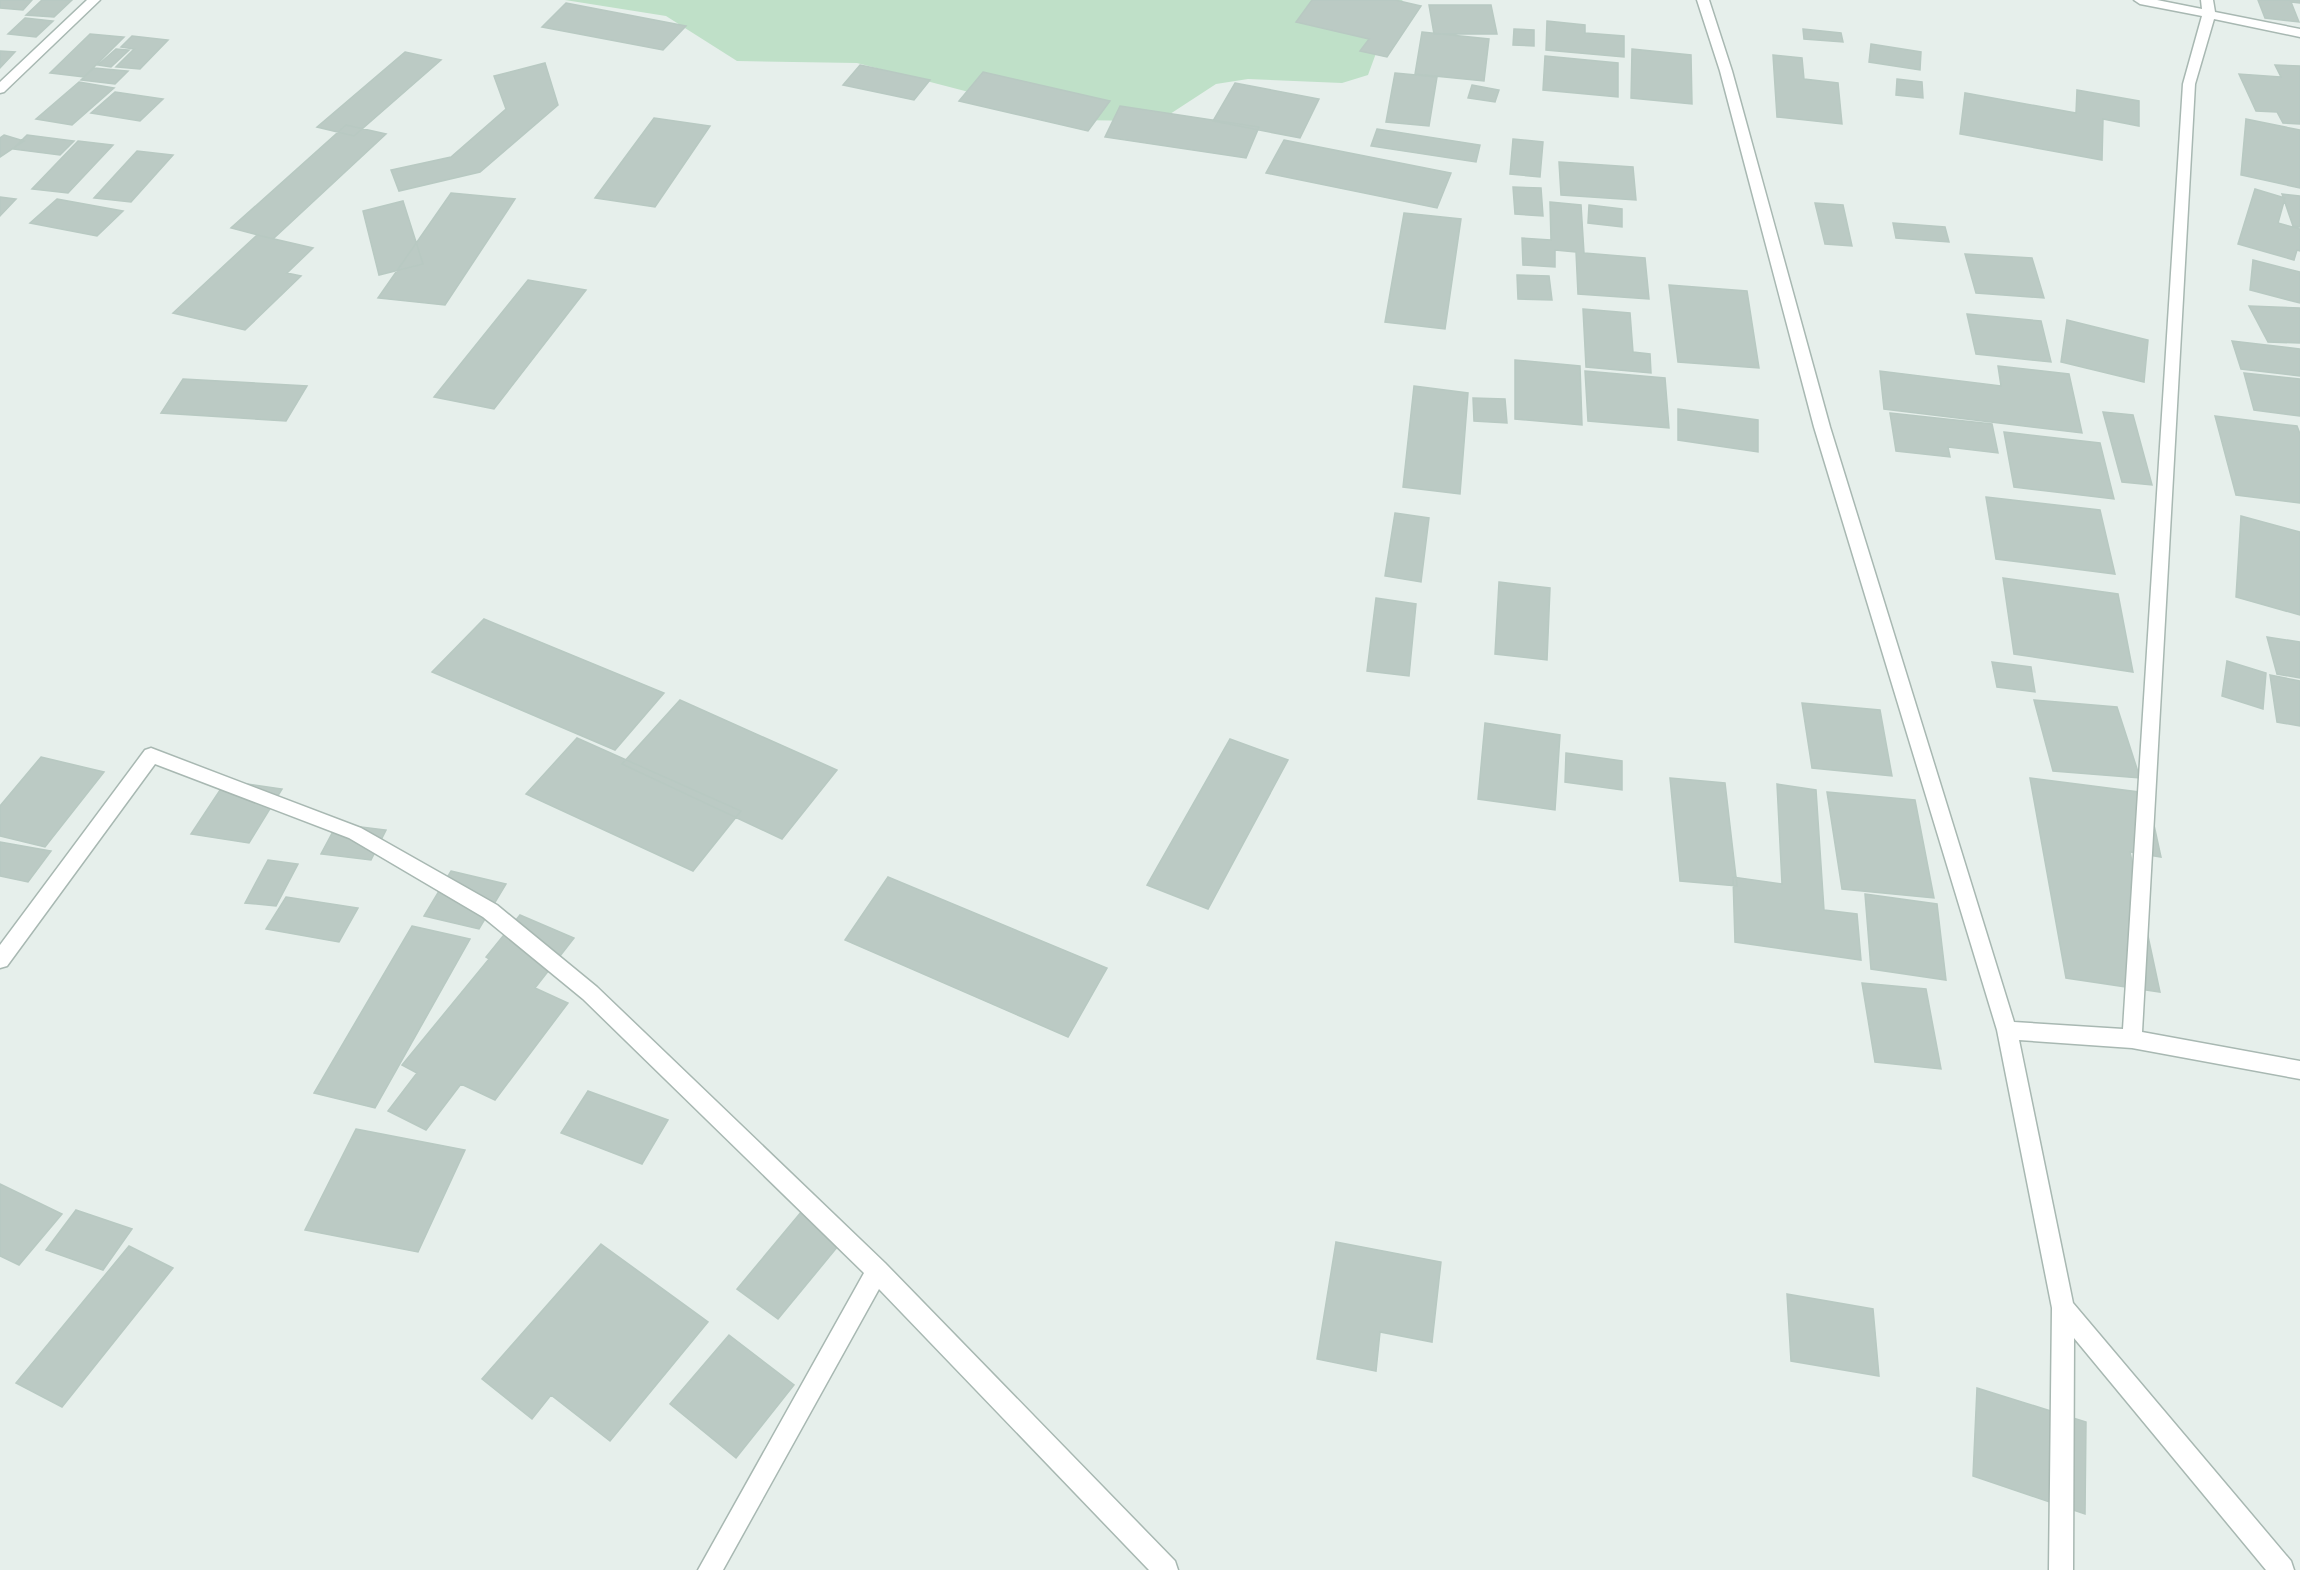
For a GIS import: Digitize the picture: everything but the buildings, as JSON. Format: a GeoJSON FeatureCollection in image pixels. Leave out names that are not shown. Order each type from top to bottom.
{"type":"FeatureCollection","features":[{"type":"Feature","properties":{"kind":"street"},"geometry":{"type":"LineString","coordinates":[[0,89],[94,0]]}},
{"type":"Feature","properties":{"kind":"street"},"geometry":{"type":"LineString","coordinates":[[1703,0],[1726,71],[1822,427],[2007,1030],[2062,1308],[2061,1570]]}},
{"type":"Feature","properties":{"kind":"street"},"geometry":{"type":"LineString","coordinates":[[2140,0],[2208,7],[2300,33]]}},
{"type":"Feature","properties":{"kind":"street"},"geometry":{"type":"LineString","coordinates":[[2132,1039],[2189,84],[2208,7]]}},
{"type":"Feature","properties":{"kind":"street"},"geometry":{"type":"LineString","coordinates":[[0,960],[151,755],[355,833],[490,911],[590,993],[877,1270],[1166,1570]]}},
{"type":"Feature","properties":{"kind":"street"},"geometry":{"type":"LineString","coordinates":[[2007,1030],[2132,1039],[2300,1070]]}},
{"type":"Feature","properties":{"kind":"street"},"geometry":{"type":"LineString","coordinates":[[710,1570],[877,1270]]}},
{"type":"Feature","properties":{"kind":"street"},"geometry":{"type":"LineString","coordinates":[[2062,1308],[2282,1570]]}},
{"type":"Feature","properties":{"kind":"green space"},"geometry":{"type":"Polygon","coordinates":[[[565,0],[1403,0],[1393,7],[1368,75],[1342,83],[1248,79],[1216,84],[1170,114],[1141,121],[1077,120],[857,63],[737,61],[666,16],[565,0]]]}}]}
